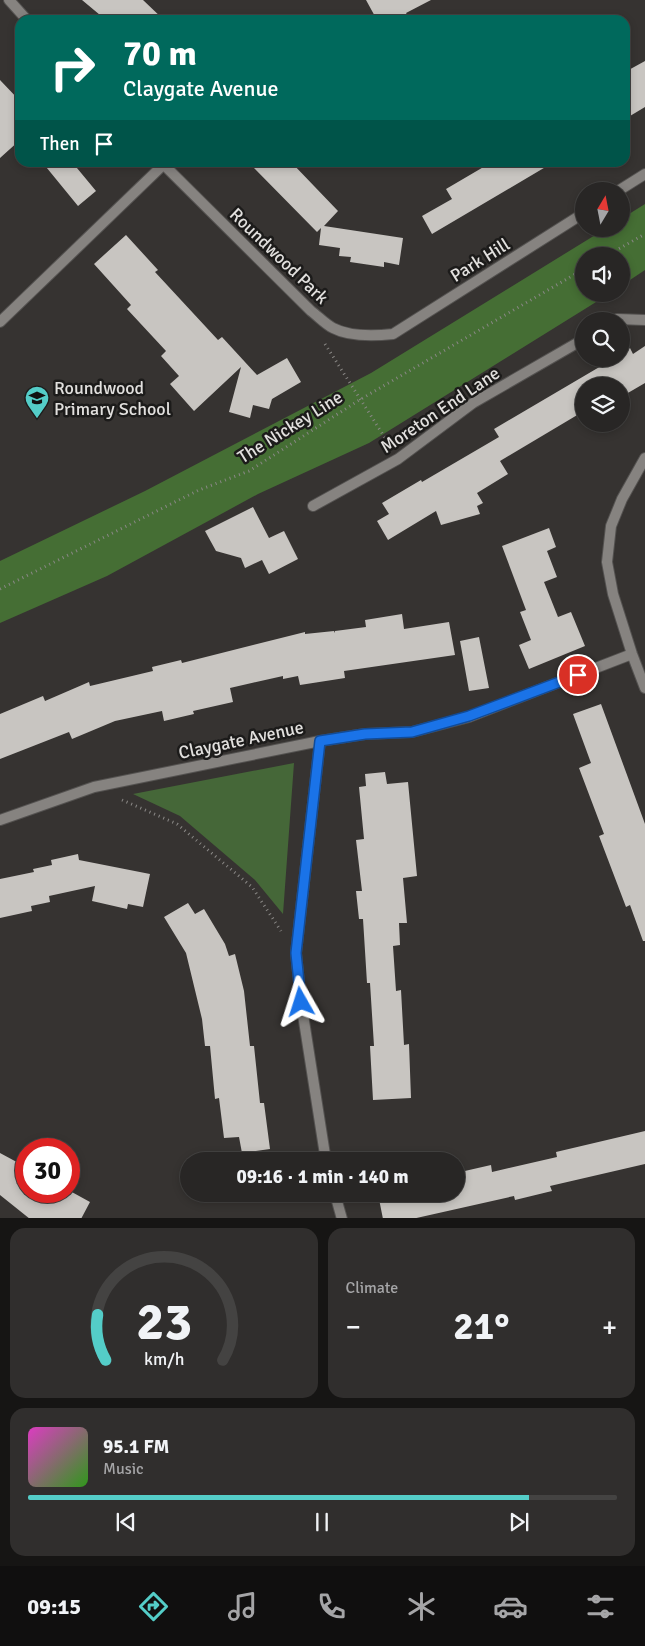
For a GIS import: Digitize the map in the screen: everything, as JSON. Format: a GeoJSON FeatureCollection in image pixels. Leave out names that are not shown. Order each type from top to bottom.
{"type":"FeatureCollection","features":[{"type":"Feature","properties":{"kind":"street"},"geometry":{"type":"LineString","coordinates":[[9,0],[22,15]]}},
{"type":"Feature","properties":{"kind":"street"},"geometry":{"type":"LineString","coordinates":[[0,322],[159,167]]}},
{"type":"Feature","properties":{"kind":"street","name":"Roundwood Park"},"geometry":{"type":"LineString","coordinates":[[165,167],[311,311],[334,328],[352,333],[376,336],[393,334]]}},
{"type":"Feature","properties":{"kind":"street"},"geometry":{"type":"LineString","coordinates":[[630,183],[645,174]]}},
{"type":"Feature","properties":{"kind":"street","name":"Park Hill"},"geometry":{"type":"LineString","coordinates":[[393,334],[575,219]]}},
{"type":"Feature","properties":{"kind":"street"},"geometry":{"type":"LineString","coordinates":[[630,320],[645,320]]}},
{"type":"Feature","properties":{"kind":"street","name":"Moreton End Lane"},"geometry":{"type":"LineString","coordinates":[[313,506],[398,459],[473,403],[575,344]]}},
{"type":"Feature","properties":{"kind":"street"},"geometry":{"type":"LineString","coordinates":[[645,458],[622,499],[611,526],[607,562],[613,594],[645,688]]}},
{"type":"Feature","properties":{"kind":"street","name":"Claygate Avenue"},"geometry":{"type":"LineString","coordinates":[[0,820],[94,788],[320,741],[365,734],[412,732],[469,716],[632,654]]}},
{"type":"Feature","properties":{"kind":"street"},"geometry":{"type":"LineString","coordinates":[[320,741],[296,953],[301,1002],[325,1152]]}},
{"type":"Feature","properties":{"kind":"street"},"geometry":{"type":"LineString","coordinates":[[337,1202],[342,1218]]}},
{"type":"Feature","properties":{"kind":"path"},"geometry":{"type":"LineString","coordinates":[[622,247],[645,234]]}},
{"type":"Feature","properties":{"kind":"path","name":"The Nickey Line"},"geometry":{"type":"LineString","coordinates":[[0,589],[199,490],[249,471],[361,399],[575,274]]}},
{"type":"Feature","properties":{"kind":"path"},"geometry":{"type":"LineString","coordinates":[[325,344],[398,459]]}},
{"type":"Feature","properties":{"kind":"path"},"geometry":{"type":"LineString","coordinates":[[94,788],[177,824],[252,887],[296,953]]}},
{"type":"Feature","properties":{"kind":"green space"},"geometry":{"type":"Polygon","coordinates":[[[645,204],[645,270],[630,280],[630,247],[576,247],[590,238],[630,238],[630,213],[645,204]]]}},
{"type":"Feature","properties":{"kind":"green space"},"geometry":{"type":"Polygon","coordinates":[[[575,247],[575,302],[596,302],[580,312],[575,312],[575,315],[369,443],[258,494],[107,576],[0,623],[0,561],[145,491],[371,373],[575,247]]]}},
{"type":"Feature","properties":{"kind":"green space"},"geometry":{"type":"Polygon","coordinates":[[[294,763],[283,914],[255,880],[180,816],[133,794],[294,763]]]}},
{"type":"Feature","properties":{"kind":"building"},"geometry":{"type":"Polygon","coordinates":[[[82,0],[143,0],[159,15],[100,15],[82,0]]]}},
{"type":"Feature","properties":{"kind":"building"},"geometry":{"type":"Polygon","coordinates":[[[366,0],[431,0],[406,13],[407,15],[374,15],[366,0]]]}},
{"type":"Feature","properties":{"kind":"building"},"geometry":{"type":"Polygon","coordinates":[[[645,61],[645,107],[630,116],[630,69],[645,61]]]}},
{"type":"Feature","properties":{"kind":"building"},"geometry":{"type":"Polygon","coordinates":[[[0,80],[15,96],[15,144],[0,158],[0,80]]]}},
{"type":"Feature","properties":{"kind":"building"},"geometry":{"type":"Polygon","coordinates":[[[46,167],[76,167],[96,191],[78,206],[46,167]]]}},
{"type":"Feature","properties":{"kind":"building"},"geometry":{"type":"Polygon","coordinates":[[[253,167],[296,167],[338,211],[324,226],[403,238],[399,265],[384,262],[384,267],[350,262],[351,257],[339,256],[340,248],[319,245],[321,228],[317,232],[253,167]]]}},
{"type":"Feature","properties":{"kind":"building"},"geometry":{"type":"Polygon","coordinates":[[[483,167],[546,167],[432,234],[422,216],[452,199],[446,189],[483,167]]]}},
{"type":"Feature","properties":{"kind":"building"},"geometry":{"type":"Polygon","coordinates":[[[126,235],[158,270],[155,272],[218,340],[222,337],[257,375],[287,358],[301,382],[272,399],[269,409],[253,405],[250,418],[229,412],[241,367],[194,411],[170,384],[179,376],[161,356],[166,351],[127,309],[131,305],[94,264],[126,235]]]}},
{"type":"Feature","properties":{"kind":"building"},"geometry":{"type":"Polygon","coordinates":[[[645,346],[645,383],[630,392],[630,377],[582,377],[599,367],[630,367],[630,348],[633,354],[645,346]]]}},
{"type":"Feature","properties":{"kind":"building"},"geometry":{"type":"Polygon","coordinates":[[[575,381],[575,416],[500,461],[508,474],[477,493],[483,503],[477,506],[480,514],[441,525],[436,511],[388,540],[377,521],[389,514],[382,503],[499,437],[494,429],[575,381]]]}},
{"type":"Feature","properties":{"kind":"building"},"geometry":{"type":"Polygon","coordinates":[[[253,507],[269,538],[284,531],[298,559],[269,574],[262,560],[245,568],[241,558],[216,551],[205,531],[253,507]]]}},
{"type":"Feature","properties":{"kind":"building"},"geometry":{"type":"Polygon","coordinates":[[[549,528],[556,547],[547,551],[557,577],[544,582],[558,617],[571,612],[585,646],[529,669],[519,645],[531,640],[520,612],[526,610],[502,546],[549,528]]]}},
{"type":"Feature","properties":{"kind":"building"},"geometry":{"type":"Polygon","coordinates":[[[402,614],[404,629],[449,622],[455,655],[344,671],[345,678],[300,685],[298,676],[283,679],[283,676],[230,688],[233,702],[193,711],[194,714],[164,721],[162,711],[115,721],[72,739],[69,732],[0,759],[0,714],[43,696],[45,701],[89,682],[90,686],[153,671],[152,667],[181,660],[182,663],[305,632],[305,634],[334,631],[335,633],[335,631],[366,627],[365,620],[402,614]]]}},
{"type":"Feature","properties":{"kind":"building"},"geometry":{"type":"Polygon","coordinates":[[[479,637],[489,688],[469,691],[460,641],[479,637]]]}},
{"type":"Feature","properties":{"kind":"building"},"geometry":{"type":"Polygon","coordinates":[[[601,704],[645,824],[645,941],[643,941],[630,905],[626,907],[599,836],[604,834],[579,768],[591,763],[573,714],[601,704]]]}},
{"type":"Feature","properties":{"kind":"building"},"geometry":{"type":"Polygon","coordinates":[[[385,772],[387,784],[408,782],[417,876],[403,878],[407,923],[399,923],[400,945],[393,946],[396,991],[401,990],[404,1045],[409,1044],[411,1098],[373,1100],[370,1046],[374,1046],[370,983],[367,983],[363,919],[359,919],[356,891],[362,891],[356,840],[364,839],[359,787],[366,786],[365,774],[385,772]]]}},
{"type":"Feature","properties":{"kind":"building"},"geometry":{"type":"Polygon","coordinates":[[[78,854],[79,860],[150,874],[143,907],[128,904],[127,909],[92,901],[95,886],[49,896],[50,902],[31,906],[32,911],[0,918],[0,879],[34,872],[33,869],[52,865],[51,860],[78,854]]]}},
{"type":"Feature","properties":{"kind":"building"},"geometry":{"type":"Polygon","coordinates":[[[188,903],[195,914],[204,909],[225,944],[229,956],[235,954],[244,991],[250,1046],[254,1046],[260,1103],[264,1103],[270,1149],[242,1152],[239,1137],[224,1138],[219,1098],[215,1099],[210,1046],[205,1046],[202,1019],[186,953],[164,917],[188,903]]]}},
{"type":"Feature","properties":{"kind":"building"},"geometry":{"type":"Polygon","coordinates":[[[645,1131],[645,1164],[550,1186],[552,1191],[515,1200],[514,1196],[416,1218],[383,1218],[380,1202],[465,1202],[465,1171],[491,1165],[492,1172],[557,1157],[556,1152],[645,1131]]]}},
{"type":"Feature","properties":{"kind":"building"},"geometry":{"type":"Polygon","coordinates":[[[0,1153],[15,1161],[15,1203],[80,1203],[80,1196],[90,1202],[82,1218],[29,1218],[0,1195],[0,1153]]]}},
{"type":"Feature","properties":{"kind":"place","name":"Roundwood Primary School"},"geometry":{"type":"Point","coordinates":[37,419]}},
{"type":"Feature","properties":{"kind":"route"},"geometry":{"type":"LineString","coordinates":[[301,1002],[296,953],[320,741],[365,734],[412,732],[469,716],[578,675]]}}]}
